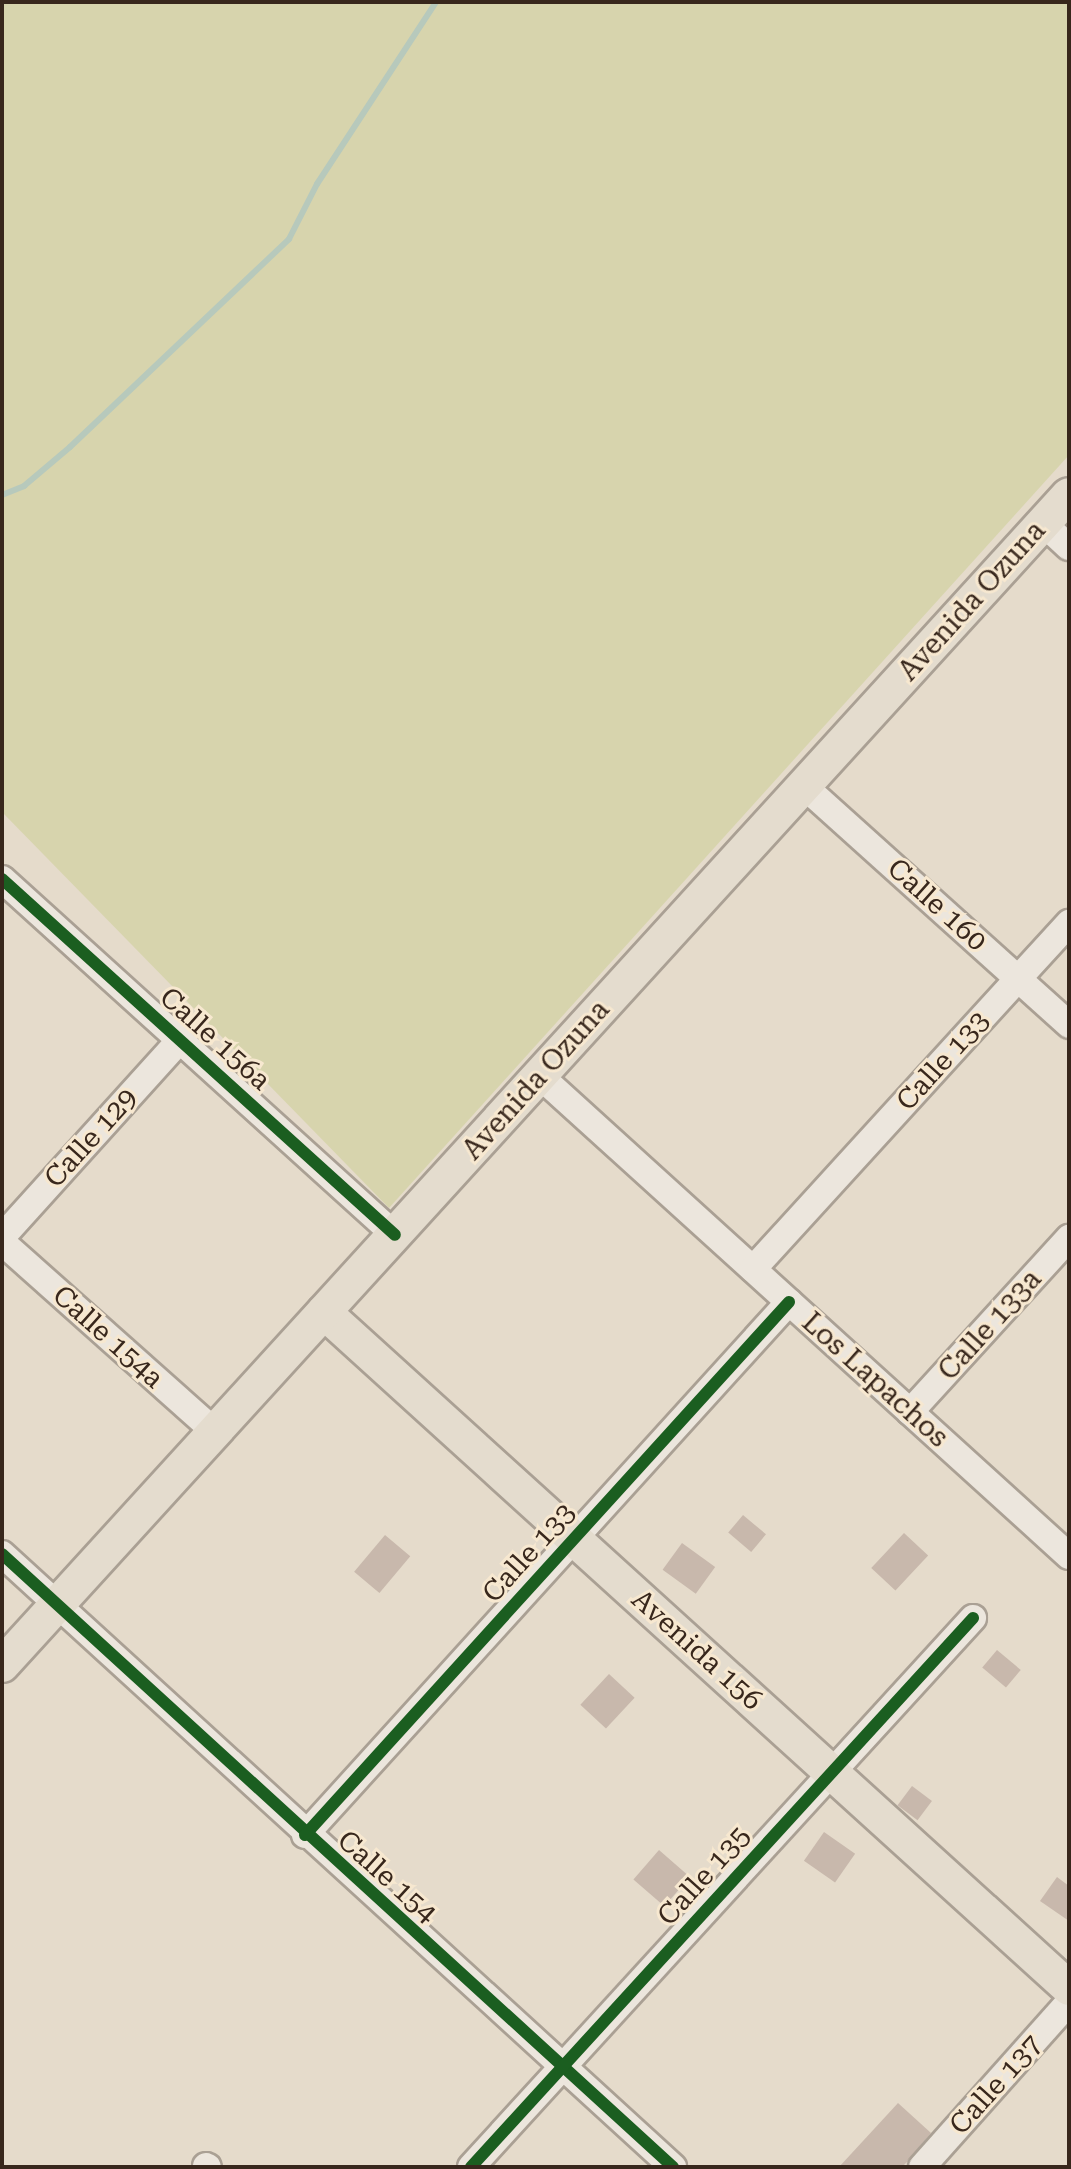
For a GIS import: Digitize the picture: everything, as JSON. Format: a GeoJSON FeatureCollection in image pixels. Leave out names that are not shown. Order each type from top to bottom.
{"type":"FeatureCollection","features":[{"type":"Feature","properties":{"kind":"main road","name":"Avenida Ozuna"},"geometry":{"type":"LineString","coordinates":[[2,1665],[1069,495]]}},
{"type":"Feature","properties":{"kind":"main road","name":"Avenida 156"},"geometry":{"type":"LineString","coordinates":[[324,1312],[1069,1988]]}},
{"type":"Feature","properties":{"kind":"street"},"geometry":{"type":"LineString","coordinates":[[1043,523],[1069,547]]}},
{"type":"Feature","properties":{"kind":"street","name":"Calle 160"},"geometry":{"type":"LineString","coordinates":[[804,786],[1069,1025]]}},
{"type":"Feature","properties":{"kind":"street","name":"Calle 156a"},"geometry":{"type":"LineString","coordinates":[[2,879],[395,1235]]}},
{"type":"Feature","properties":{"kind":"street","name":"Calle 133"},"geometry":{"type":"LineString","coordinates":[[753,1269],[1069,923]]}},
{"type":"Feature","properties":{"kind":"street","name":"Calle 129"},"geometry":{"type":"LineString","coordinates":[[2,1240],[180,1040]]}},
{"type":"Feature","properties":{"kind":"street","name":"Los Lapachos"},"geometry":{"type":"LineString","coordinates":[[540,1076],[1069,1556]]}},
{"type":"Feature","properties":{"kind":"street","name":"Calle 133a"},"geometry":{"type":"LineString","coordinates":[[910,1412],[1069,1238]]}},
{"type":"Feature","properties":{"kind":"street","name":"Calle 154a"},"geometry":{"type":"LineString","coordinates":[[2,1240],[215,1432]]}},
{"type":"Feature","properties":{"kind":"street","name":"Calle 133"},"geometry":{"type":"LineString","coordinates":[[305,1835],[789,1302]]}},
{"type":"Feature","properties":{"kind":"street","name":"Calle 154"},"geometry":{"type":"LineString","coordinates":[[2,1554],[305,1835],[673,2167]]}},
{"type":"Feature","properties":{"kind":"street","name":"Calle 135"},"geometry":{"type":"LineString","coordinates":[[471,2167],[973,1618]]}},
{"type":"Feature","properties":{"kind":"street","name":"Calle 137"},"geometry":{"type":"LineString","coordinates":[[922,2167],[1069,2002]]}},
{"type":"Feature","properties":{"kind":"shaded area"},"geometry":{"type":"Polygon","coordinates":[[[2,2],[1069,2],[1069,455],[389,1208],[2,812],[2,2]]]}},
{"type":"Feature","properties":{"kind":"building"},"geometry":{"type":"Polygon","coordinates":[[[743,1515],[766,1534],[751,1552],[728,1533],[743,1515]]]}},
{"type":"Feature","properties":{"kind":"building"},"geometry":{"type":"Polygon","coordinates":[[[904,1533],[928,1556],[895,1591],[871,1568],[904,1533]]]}},
{"type":"Feature","properties":{"kind":"building"},"geometry":{"type":"Polygon","coordinates":[[[385,1535],[410,1556],[379,1593],[354,1572],[385,1535]]]}},
{"type":"Feature","properties":{"kind":"building"},"geometry":{"type":"Polygon","coordinates":[[[682,1543],[715,1567],[696,1594],[663,1570],[682,1543]]]}},
{"type":"Feature","properties":{"kind":"building"},"geometry":{"type":"Polygon","coordinates":[[[997,1650],[1021,1670],[1006,1688],[982,1668],[997,1650]]]}},
{"type":"Feature","properties":{"kind":"building"},"geometry":{"type":"Polygon","coordinates":[[[609,1674],[635,1698],[606,1729],[580,1705],[609,1674]]]}},
{"type":"Feature","properties":{"kind":"building"},"geometry":{"type":"Polygon","coordinates":[[[912,1786],[932,1801],[918,1820],[898,1805],[912,1786]]]}},
{"type":"Feature","properties":{"kind":"building"},"geometry":{"type":"Polygon","coordinates":[[[824,1832],[855,1854],[835,1882],[804,1861],[824,1832]]]}},
{"type":"Feature","properties":{"kind":"building"},"geometry":{"type":"Polygon","coordinates":[[[659,1850],[690,1877],[664,1906],[633,1879],[659,1850]]]}},
{"type":"Feature","properties":{"kind":"building"},"geometry":{"type":"Polygon","coordinates":[[[1057,1877],[1069,1886],[1069,1921],[1040,1901],[1057,1877]]]}},
{"type":"Feature","properties":{"kind":"building"},"geometry":{"type":"Polygon","coordinates":[[[898,2103],[931,2133],[908,2161],[902,2167],[839,2167],[898,2103]]]}},
{"type":"Feature","properties":{"kind":"waterway"},"geometry":{"type":"LineString","coordinates":[[2,495],[24,486],[70,447],[289,239],[317,184],[436,2]]}},
{"type":"Feature","properties":{"kind":"cycle path"},"geometry":{"type":"LineString","coordinates":[[2,879],[395,1235]]}},
{"type":"Feature","properties":{"kind":"cycle path"},"geometry":{"type":"LineString","coordinates":[[305,1835],[789,1302]]}},
{"type":"Feature","properties":{"kind":"cycle path"},"geometry":{"type":"LineString","coordinates":[[2,1554],[673,2167]]}},
{"type":"Feature","properties":{"kind":"cycle path"},"geometry":{"type":"LineString","coordinates":[[471,2167],[973,1618]]}}]}
